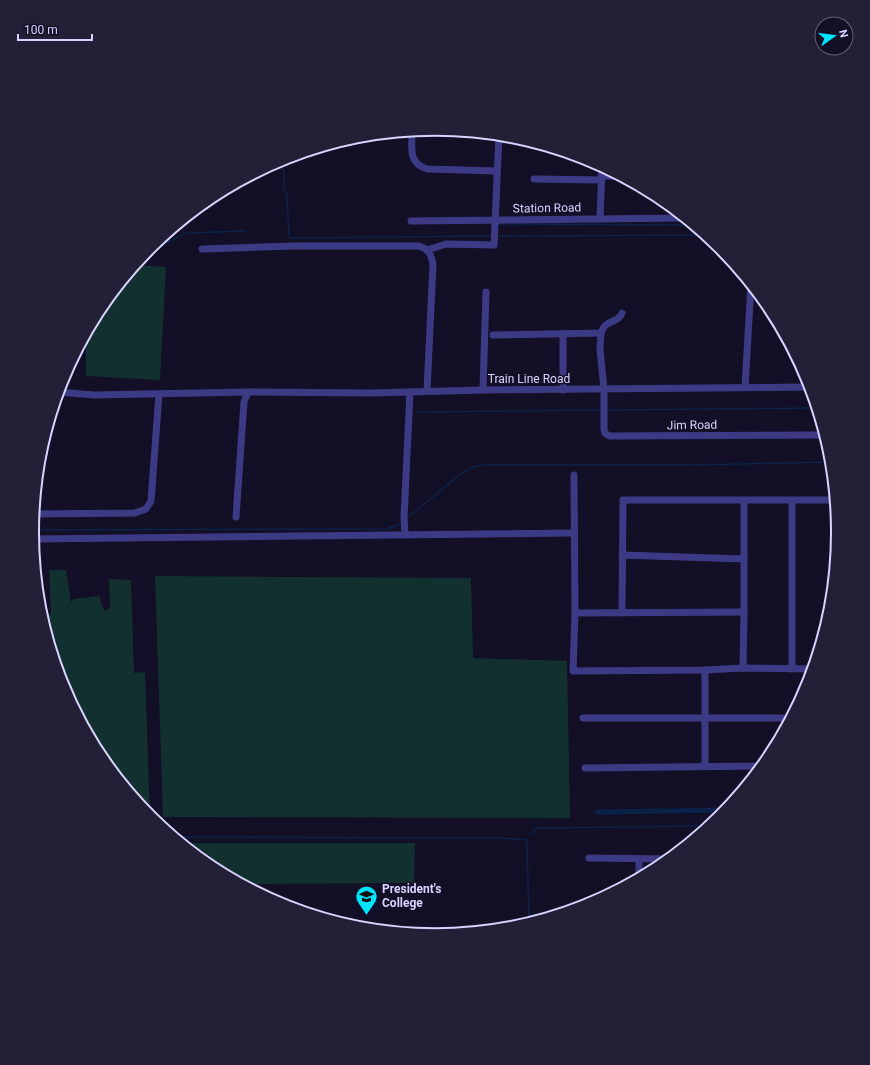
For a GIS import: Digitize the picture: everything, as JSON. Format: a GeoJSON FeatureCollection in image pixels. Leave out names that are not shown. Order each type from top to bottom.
{"type":"FeatureCollection","features":[{"type":"Feature","properties":{"kind":"street"},"geometry":{"type":"LineString","coordinates":[[412,137],[412,154],[415,162],[419,166],[427,169],[497,171]]}},
{"type":"Feature","properties":{"kind":"street"},"geometry":{"type":"LineString","coordinates":[[427,250],[446,244],[494,245],[499,142]]}},
{"type":"Feature","properties":{"kind":"street"},"geometry":{"type":"LineString","coordinates":[[600,218],[601,173]]}},
{"type":"Feature","properties":{"kind":"street"},"geometry":{"type":"LineString","coordinates":[[534,179],[610,177]]}},
{"type":"Feature","properties":{"kind":"street","name":"Station Road"},"geometry":{"type":"LineString","coordinates":[[411,221],[676,218]]}},
{"type":"Feature","properties":{"kind":"street"},"geometry":{"type":"LineString","coordinates":[[202,249],[293,246],[424,247],[431,255],[434,264],[427,391]]}},
{"type":"Feature","properties":{"kind":"street"},"geometry":{"type":"LineString","coordinates":[[483,390],[486,292]]}},
{"type":"Feature","properties":{"kind":"street"},"geometry":{"type":"LineString","coordinates":[[745,388],[751,293]]}},
{"type":"Feature","properties":{"kind":"street"},"geometry":{"type":"LineString","coordinates":[[493,335],[601,334],[604,327],[618,319],[622,313]]}},
{"type":"Feature","properties":{"kind":"street"},"geometry":{"type":"LineString","coordinates":[[563,334],[563,390]]}},
{"type":"Feature","properties":{"kind":"street","name":"Jim Road"},"geometry":{"type":"LineString","coordinates":[[601,334],[600,349],[604,390],[605,433],[609,436],[819,435]]}},
{"type":"Feature","properties":{"kind":"street","name":"Train Line Road"},"geometry":{"type":"LineString","coordinates":[[65,393],[94,395],[248,392],[410,392],[803,387]]}},
{"type":"Feature","properties":{"kind":"street"},"geometry":{"type":"LineString","coordinates":[[236,517],[244,402],[248,392]]}},
{"type":"Feature","properties":{"kind":"street"},"geometry":{"type":"LineString","coordinates":[[405,534],[404,517],[410,392]]}},
{"type":"Feature","properties":{"kind":"street"},"geometry":{"type":"LineString","coordinates":[[40,514],[135,513],[146,510],[151,501],[158,394]]}},
{"type":"Feature","properties":{"kind":"street"},"geometry":{"type":"LineString","coordinates":[[574,475],[575,613],[573,671],[705,670],[743,668],[807,669]]}},
{"type":"Feature","properties":{"kind":"street"},"geometry":{"type":"LineString","coordinates":[[622,613],[623,500],[829,500]]}},
{"type":"Feature","properties":{"kind":"street"},"geometry":{"type":"LineString","coordinates":[[743,668],[744,500]]}},
{"type":"Feature","properties":{"kind":"street"},"geometry":{"type":"LineString","coordinates":[[792,500],[792,669]]}},
{"type":"Feature","properties":{"kind":"street"},"geometry":{"type":"LineString","coordinates":[[39,539],[574,533]]}},
{"type":"Feature","properties":{"kind":"street"},"geometry":{"type":"LineString","coordinates":[[622,555],[744,559]]}},
{"type":"Feature","properties":{"kind":"street"},"geometry":{"type":"LineString","coordinates":[[575,613],[744,612]]}},
{"type":"Feature","properties":{"kind":"street"},"geometry":{"type":"LineString","coordinates":[[705,670],[705,766]]}},
{"type":"Feature","properties":{"kind":"street"},"geometry":{"type":"LineString","coordinates":[[583,718],[785,718]]}},
{"type":"Feature","properties":{"kind":"street"},"geometry":{"type":"LineString","coordinates":[[585,768],[755,766]]}},
{"type":"Feature","properties":{"kind":"street"},"geometry":{"type":"LineString","coordinates":[[589,858],[659,859]]}},
{"type":"Feature","properties":{"kind":"street"},"geometry":{"type":"LineString","coordinates":[[639,859],[639,871]]}},
{"type":"Feature","properties":{"kind":"green space"},"geometry":{"type":"Polygon","coordinates":[[[142,265],[166,267],[160,380],[86,376],[86,346],[106,312],[121,291],[142,265]]]}},
{"type":"Feature","properties":{"kind":"green space"},"geometry":{"type":"Polygon","coordinates":[[[49,570],[66,570],[71,602],[74,599],[99,596],[104,611],[110,608],[109,579],[131,580],[134,673],[145,672],[150,807],[137,794],[106,753],[80,708],[69,684],[52,635],[48,615],[51,613],[49,570]]]}},
{"type":"Feature","properties":{"kind":"green space"},"geometry":{"type":"Polygon","coordinates":[[[155,576],[471,578],[473,658],[567,661],[570,818],[163,817],[155,576]]]}},
{"type":"Feature","properties":{"kind":"green space"},"geometry":{"type":"Polygon","coordinates":[[[189,843],[415,843],[414,883],[253,884],[215,862],[189,843]]]}},
{"type":"Feature","properties":{"kind":"waterway"},"geometry":{"type":"LineString","coordinates":[[281,168],[284,171],[284,189],[287,195],[289,238],[491,236]]}},
{"type":"Feature","properties":{"kind":"waterway"},"geometry":{"type":"LineString","coordinates":[[498,224],[684,225]]}},
{"type":"Feature","properties":{"kind":"waterway"},"geometry":{"type":"LineString","coordinates":[[166,242],[187,233],[245,231]]}},
{"type":"Feature","properties":{"kind":"waterway"},"geometry":{"type":"LineString","coordinates":[[499,236],[696,235]]}},
{"type":"Feature","properties":{"kind":"waterway"},"geometry":{"type":"LineString","coordinates":[[606,410],[811,408]]}},
{"type":"Feature","properties":{"kind":"waterway"},"geometry":{"type":"LineString","coordinates":[[418,412],[602,410]]}},
{"type":"Feature","properties":{"kind":"waterway"},"geometry":{"type":"LineString","coordinates":[[407,518],[461,474],[473,467],[483,465],[687,465],[824,462]]}},
{"type":"Feature","properties":{"kind":"waterway"},"geometry":{"type":"LineString","coordinates":[[39,530],[386,529],[401,523]]}},
{"type":"Feature","properties":{"kind":"waterway"},"geometry":{"type":"LineString","coordinates":[[598,812],[718,810]]}},
{"type":"Feature","properties":{"kind":"waterway"},"geometry":{"type":"LineString","coordinates":[[530,834],[537,828],[700,826]]}},
{"type":"Feature","properties":{"kind":"waterway"},"geometry":{"type":"LineString","coordinates":[[182,837],[502,838],[527,840],[529,917]]}},
{"type":"Feature","properties":{"kind":"place","name":"President's College"},"geometry":{"type":"Point","coordinates":[367,916]}}]}
